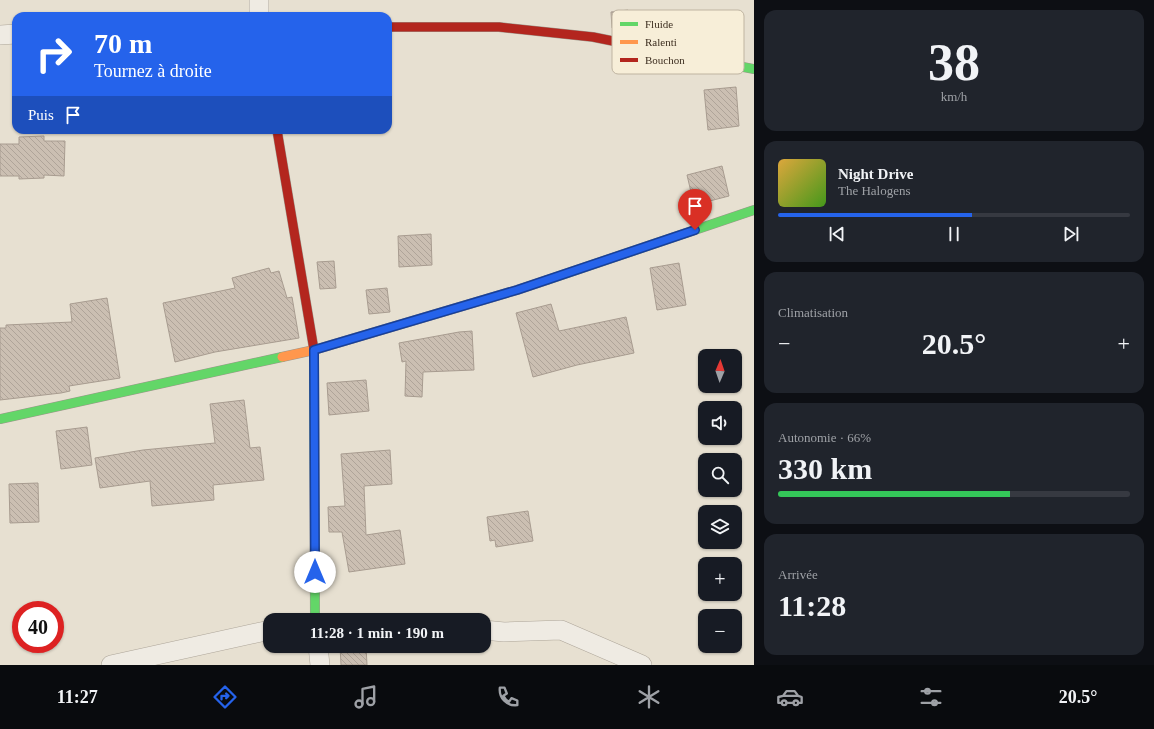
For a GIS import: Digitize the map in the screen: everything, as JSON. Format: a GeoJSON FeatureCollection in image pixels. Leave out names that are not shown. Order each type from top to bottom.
{"type":"FeatureCollection","features":[{"type":"Feature","properties":{"kind":"street"},"geometry":{"type":"LineString","coordinates":[[259,0],[259,12]]}},
{"type":"Feature","properties":{"kind":"street"},"geometry":{"type":"LineString","coordinates":[[392,27],[499,27],[593,37],[612,41]]}},
{"type":"Feature","properties":{"kind":"street"},"geometry":{"type":"LineString","coordinates":[[0,35],[12,34]]}},
{"type":"Feature","properties":{"kind":"street"},"geometry":{"type":"LineString","coordinates":[[744,67],[754,69]]}},
{"type":"Feature","properties":{"kind":"street"},"geometry":{"type":"LineString","coordinates":[[278,134],[314,350],[315,613]]}},
{"type":"Feature","properties":{"kind":"street"},"geometry":{"type":"LineString","coordinates":[[0,419],[314,350],[517,290],[754,210]]}},
{"type":"Feature","properties":{"kind":"street"},"geometry":{"type":"LineString","coordinates":[[491,631],[504,632],[561,630],[642,665]]}},
{"type":"Feature","properties":{"kind":"street"},"geometry":{"type":"LineString","coordinates":[[111,665],[263,632]]}},
{"type":"Feature","properties":{"kind":"street"},"geometry":{"type":"LineString","coordinates":[[319,653],[320,665]]}},
{"type":"Feature","properties":{"kind":"building"},"geometry":{"type":"Polygon","coordinates":[[[736,87],[739,126],[708,130],[704,90],[736,87]]]}},
{"type":"Feature","properties":{"kind":"building"},"geometry":{"type":"Polygon","coordinates":[[[44,136],[44,141],[65,141],[64,176],[44,175],[44,178],[19,179],[19,176],[0,176],[0,144],[19,144],[19,137],[44,136]]]}},
{"type":"Feature","properties":{"kind":"building"},"geometry":{"type":"Polygon","coordinates":[[[722,166],[729,196],[694,205],[687,175],[722,166]]]}},
{"type":"Feature","properties":{"kind":"building"},"geometry":{"type":"Polygon","coordinates":[[[431,234],[432,265],[399,267],[398,236],[431,234]]]}},
{"type":"Feature","properties":{"kind":"building"},"geometry":{"type":"Polygon","coordinates":[[[334,261],[336,288],[320,289],[317,262],[334,261]]]}},
{"type":"Feature","properties":{"kind":"building"},"geometry":{"type":"Polygon","coordinates":[[[679,263],[686,305],[657,310],[650,268],[679,263]]]}},
{"type":"Feature","properties":{"kind":"building"},"geometry":{"type":"Polygon","coordinates":[[[269,268],[271,273],[279,271],[287,298],[292,297],[299,338],[215,352],[175,362],[163,303],[235,288],[232,278],[269,268]]]}},
{"type":"Feature","properties":{"kind":"building"},"geometry":{"type":"Polygon","coordinates":[[[387,288],[390,312],[369,314],[366,290],[387,288]]]}},
{"type":"Feature","properties":{"kind":"building"},"geometry":{"type":"Polygon","coordinates":[[[107,298],[120,378],[69,386],[70,391],[61,393],[0,400],[0,328],[6,328],[6,325],[72,322],[70,304],[107,298]]]}},
{"type":"Feature","properties":{"kind":"building"},"geometry":{"type":"Polygon","coordinates":[[[551,304],[559,331],[626,317],[634,353],[577,365],[533,377],[516,313],[551,304]]]}},
{"type":"Feature","properties":{"kind":"building"},"geometry":{"type":"Polygon","coordinates":[[[472,331],[474,370],[423,372],[422,397],[405,396],[406,361],[402,362],[399,343],[472,331]]]}},
{"type":"Feature","properties":{"kind":"building"},"geometry":{"type":"Polygon","coordinates":[[[366,380],[369,411],[329,415],[327,383],[366,380]]]}},
{"type":"Feature","properties":{"kind":"building"},"geometry":{"type":"Polygon","coordinates":[[[244,400],[250,448],[260,447],[264,480],[213,485],[214,500],[152,506],[150,481],[100,488],[95,458],[143,450],[215,443],[210,404],[244,400]]]}},
{"type":"Feature","properties":{"kind":"building"},"geometry":{"type":"Polygon","coordinates":[[[87,427],[92,465],[61,469],[56,431],[87,427]]]}},
{"type":"Feature","properties":{"kind":"building"},"geometry":{"type":"Polygon","coordinates":[[[390,450],[392,484],[364,486],[366,535],[400,530],[405,564],[349,572],[342,532],[329,532],[328,507],[345,506],[341,454],[390,450]]]}},
{"type":"Feature","properties":{"kind":"building"},"geometry":{"type":"Polygon","coordinates":[[[38,483],[39,522],[10,523],[9,484],[38,483]]]}},
{"type":"Feature","properties":{"kind":"building"},"geometry":{"type":"Polygon","coordinates":[[[528,511],[533,541],[496,547],[495,540],[490,541],[487,517],[528,511]]]}},
{"type":"Feature","properties":{"kind":"building"},"geometry":{"type":"Polygon","coordinates":[[[340,653],[366,653],[367,665],[341,665],[340,653]]]}},
{"type":"Feature","properties":{"kind":"traffic: fast"},"geometry":{"type":"LineString","coordinates":[[744,67],[754,69]]}},
{"type":"Feature","properties":{"kind":"traffic: fast"},"geometry":{"type":"LineString","coordinates":[[547,280],[754,210]]}},
{"type":"Feature","properties":{"kind":"traffic: fast"},"geometry":{"type":"LineString","coordinates":[[0,419],[282,357]]}},
{"type":"Feature","properties":{"kind":"traffic: fast"},"geometry":{"type":"LineString","coordinates":[[314,361],[315,613]]}},
{"type":"Feature","properties":{"kind":"traffic: slow"},"geometry":{"type":"LineString","coordinates":[[282,357],[314,350],[547,280]]}},
{"type":"Feature","properties":{"kind":"traffic: jam"},"geometry":{"type":"LineString","coordinates":[[392,27],[499,27],[593,37],[612,41]]}},
{"type":"Feature","properties":{"kind":"traffic: jam"},"geometry":{"type":"LineString","coordinates":[[278,134],[314,350],[314,361]]}},
{"type":"Feature","properties":{"kind":"route"},"geometry":{"type":"LineString","coordinates":[[315,572],[314,350],[517,290],[695,230]]}}]}
